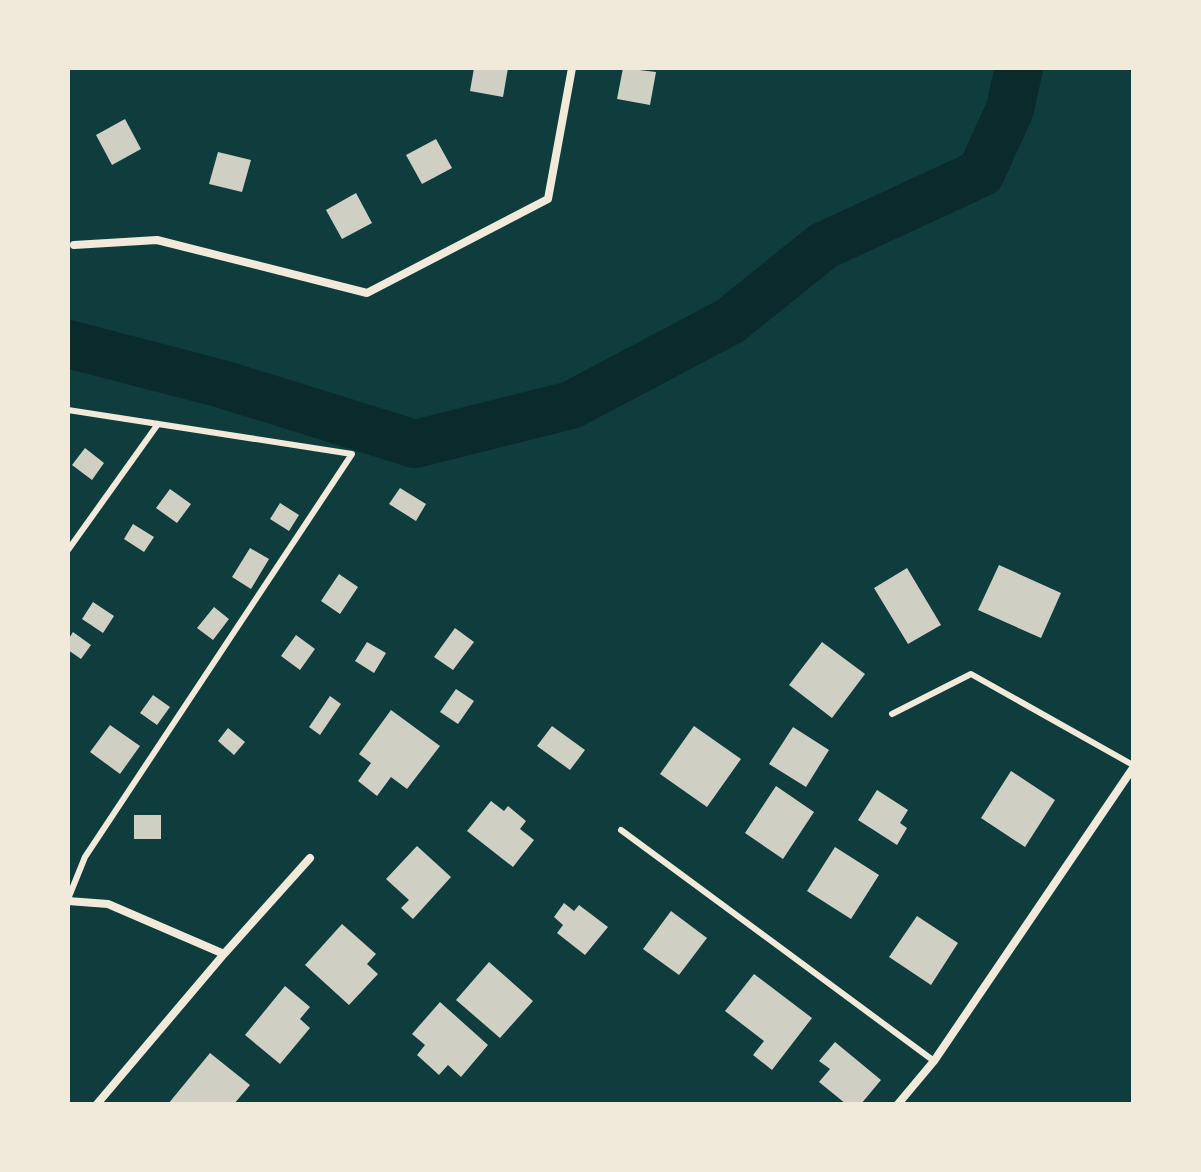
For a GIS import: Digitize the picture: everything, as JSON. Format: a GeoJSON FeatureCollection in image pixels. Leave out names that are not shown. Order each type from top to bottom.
{"type":"FeatureCollection","features":[{"type":"Feature","properties":{"kind":"street"},"geometry":{"type":"LineString","coordinates":[[74,245],[157,240],[367,293],[548,199],[572,68]]}},
{"type":"Feature","properties":{"kind":"street"},"geometry":{"type":"LineString","coordinates":[[898,1104],[934,1061],[1133,767]]}},
{"type":"Feature","properties":{"kind":"street"},"geometry":{"type":"LineString","coordinates":[[97,1104],[310,858]]}},
{"type":"Feature","properties":{"kind":"street"},"geometry":{"type":"LineString","coordinates":[[68,900],[108,904],[224,954]]}},
{"type":"Feature","properties":{"kind":"lane"},"geometry":{"type":"LineString","coordinates":[[68,410],[352,454],[85,857],[68,900]]}},
{"type":"Feature","properties":{"kind":"lane"},"geometry":{"type":"LineString","coordinates":[[68,550],[158,424]]}},
{"type":"Feature","properties":{"kind":"lane"},"geometry":{"type":"LineString","coordinates":[[892,714],[971,674],[1133,767]]}},
{"type":"Feature","properties":{"kind":"lane"},"geometry":{"type":"LineString","coordinates":[[621,830],[934,1061]]}},
{"type":"Feature","properties":{"kind":"building"},"geometry":{"type":"Polygon","coordinates":[[[474,68],[508,68],[503,97],[470,91],[474,68]]]}},
{"type":"Feature","properties":{"kind":"building"},"geometry":{"type":"Polygon","coordinates":[[[623,68],[656,72],[650,105],[617,99],[623,68]]]}},
{"type":"Feature","properties":{"kind":"building"},"geometry":{"type":"Polygon","coordinates":[[[125,119],[141,149],[112,165],[96,135],[125,119]]]}},
{"type":"Feature","properties":{"kind":"building"},"geometry":{"type":"Polygon","coordinates":[[[436,139],[452,168],[422,184],[406,155],[436,139]]]}},
{"type":"Feature","properties":{"kind":"building"},"geometry":{"type":"Polygon","coordinates":[[[218,152],[251,160],[242,192],[209,184],[218,152]]]}},
{"type":"Feature","properties":{"kind":"building"},"geometry":{"type":"Polygon","coordinates":[[[356,193],[372,223],[342,239],[326,210],[356,193]]]}},
{"type":"Feature","properties":{"kind":"building"},"geometry":{"type":"Polygon","coordinates":[[[85,448],[104,463],[92,480],[72,465],[85,448]]]}},
{"type":"Feature","properties":{"kind":"building"},"geometry":{"type":"Polygon","coordinates":[[[400,488],[426,504],[416,521],[389,504],[400,488]]]}},
{"type":"Feature","properties":{"kind":"building"},"geometry":{"type":"Polygon","coordinates":[[[170,489],[191,504],[177,523],[156,508],[170,489]]]}},
{"type":"Feature","properties":{"kind":"building"},"geometry":{"type":"Polygon","coordinates":[[[280,503],[299,515],[289,531],[270,519],[280,503]]]}},
{"type":"Feature","properties":{"kind":"building"},"geometry":{"type":"Polygon","coordinates":[[[133,524],[154,537],[144,552],[124,539],[133,524]]]}},
{"type":"Feature","properties":{"kind":"building"},"geometry":{"type":"Polygon","coordinates":[[[250,548],[269,559],[251,589],[232,577],[250,548]]]}},
{"type":"Feature","properties":{"kind":"building"},"geometry":{"type":"Polygon","coordinates":[[[999,565],[1061,593],[1041,638],[978,610],[999,565]]]}},
{"type":"Feature","properties":{"kind":"building"},"geometry":{"type":"Polygon","coordinates":[[[907,568],[941,625],[908,644],[874,588],[907,568]]]}},
{"type":"Feature","properties":{"kind":"building"},"geometry":{"type":"Polygon","coordinates":[[[339,574],[358,587],[340,614],[321,601],[339,574]]]}},
{"type":"Feature","properties":{"kind":"building"},"geometry":{"type":"Polygon","coordinates":[[[93,602],[114,616],[103,633],[82,619],[93,602]]]}},
{"type":"Feature","properties":{"kind":"building"},"geometry":{"type":"Polygon","coordinates":[[[214,607],[229,619],[213,640],[197,628],[214,607]]]}},
{"type":"Feature","properties":{"kind":"building"},"geometry":{"type":"Polygon","coordinates":[[[455,628],[474,642],[453,670],[434,657],[455,628]]]}},
{"type":"Feature","properties":{"kind":"building"},"geometry":{"type":"Polygon","coordinates":[[[73,632],[91,645],[81,659],[68,650],[68,640],[73,632]]]}},
{"type":"Feature","properties":{"kind":"building"},"geometry":{"type":"Polygon","coordinates":[[[296,635],[315,649],[300,670],[281,656],[296,635]]]}},
{"type":"Feature","properties":{"kind":"building"},"geometry":{"type":"Polygon","coordinates":[[[367,642],[386,653],[374,673],[355,661],[367,642]]]}},
{"type":"Feature","properties":{"kind":"building"},"geometry":{"type":"Polygon","coordinates":[[[822,642],[865,674],[832,718],[789,685],[822,642]]]}},
{"type":"Feature","properties":{"kind":"building"},"geometry":{"type":"Polygon","coordinates":[[[456,689],[474,701],[458,724],[440,712],[456,689]]]}},
{"type":"Feature","properties":{"kind":"building"},"geometry":{"type":"Polygon","coordinates":[[[153,695],[170,707],[157,725],[140,713],[153,695]]]}},
{"type":"Feature","properties":{"kind":"building"},"geometry":{"type":"Polygon","coordinates":[[[330,696],[341,704],[320,735],[309,727],[330,696]]]}},
{"type":"Feature","properties":{"kind":"building"},"geometry":{"type":"Polygon","coordinates":[[[391,710],[440,746],[407,789],[391,777],[377,796],[358,781],[371,763],[359,754],[391,710]]]}},
{"type":"Feature","properties":{"kind":"building"},"geometry":{"type":"Polygon","coordinates":[[[110,725],[140,746],[120,774],[90,752],[110,725]]]}},
{"type":"Feature","properties":{"kind":"building"},"geometry":{"type":"Polygon","coordinates":[[[552,726],[585,750],[570,770],[537,746],[552,726]]]}},
{"type":"Feature","properties":{"kind":"building"},"geometry":{"type":"Polygon","coordinates":[[[694,726],[741,759],[707,807],[660,774],[694,726]]]}},
{"type":"Feature","properties":{"kind":"building"},"geometry":{"type":"Polygon","coordinates":[[[793,727],[829,750],[806,787],[769,764],[793,727]]]}},
{"type":"Feature","properties":{"kind":"building"},"geometry":{"type":"Polygon","coordinates":[[[228,728],[245,742],[234,755],[218,741],[228,728]]]}},
{"type":"Feature","properties":{"kind":"building"},"geometry":{"type":"Polygon","coordinates":[[[1011,771],[1055,800],[1025,847],[981,818],[1011,771]]]}},
{"type":"Feature","properties":{"kind":"building"},"geometry":{"type":"Polygon","coordinates":[[[776,786],[814,812],[783,859],[745,833],[776,786]]]}},
{"type":"Feature","properties":{"kind":"building"},"geometry":{"type":"Polygon","coordinates":[[[877,790],[908,810],[900,823],[907,828],[897,845],[858,820],[877,790]]]}},
{"type":"Feature","properties":{"kind":"building"},"geometry":{"type":"Polygon","coordinates":[[[491,801],[504,811],[508,806],[526,821],[520,829],[534,840],[513,867],[467,831],[491,801]]]}},
{"type":"Feature","properties":{"kind":"building"},"geometry":{"type":"Polygon","coordinates":[[[134,815],[161,815],[161,839],[134,839],[134,815]]]}},
{"type":"Feature","properties":{"kind":"building"},"geometry":{"type":"Polygon","coordinates":[[[417,846],[451,877],[413,919],[401,908],[409,900],[386,879],[417,846]]]}},
{"type":"Feature","properties":{"kind":"building"},"geometry":{"type":"Polygon","coordinates":[[[835,847],[879,875],[851,919],[807,891],[835,847]]]}},
{"type":"Feature","properties":{"kind":"building"},"geometry":{"type":"Polygon","coordinates":[[[564,903],[574,911],[579,905],[608,927],[585,955],[557,933],[563,925],[554,917],[564,903]]]}},
{"type":"Feature","properties":{"kind":"building"},"geometry":{"type":"Polygon","coordinates":[[[671,911],[707,938],[679,975],[643,949],[671,911]]]}},
{"type":"Feature","properties":{"kind":"building"},"geometry":{"type":"Polygon","coordinates":[[[917,916],[958,943],[931,985],[889,957],[917,916]]]}},
{"type":"Feature","properties":{"kind":"building"},"geometry":{"type":"Polygon","coordinates":[[[342,924],[376,954],[367,964],[378,974],[349,1005],[305,965],[342,924]]]}},
{"type":"Feature","properties":{"kind":"building"},"geometry":{"type":"Polygon","coordinates":[[[489,962],[533,1001],[500,1038],[456,1000],[489,962]]]}},
{"type":"Feature","properties":{"kind":"building"},"geometry":{"type":"Polygon","coordinates":[[[754,974],[812,1018],[772,1070],[753,1055],[764,1041],[725,1011],[754,974]]]}},
{"type":"Feature","properties":{"kind":"building"},"geometry":{"type":"Polygon","coordinates":[[[285,986],[310,1007],[300,1019],[310,1028],[280,1064],[245,1035],[285,986]]]}},
{"type":"Feature","properties":{"kind":"building"},"geometry":{"type":"Polygon","coordinates":[[[440,1002],[488,1045],[461,1077],[448,1065],[439,1075],[417,1055],[425,1045],[412,1034],[440,1002]]]}},
{"type":"Feature","properties":{"kind":"building"},"geometry":{"type":"Polygon","coordinates":[[[835,1042],[881,1080],[861,1104],[846,1104],[819,1082],[830,1069],[819,1061],[835,1042]]]}},
{"type":"Feature","properties":{"kind":"building"},"geometry":{"type":"Polygon","coordinates":[[[210,1053],[250,1085],[234,1104],[168,1104],[210,1053]]]}},
{"type":"Feature","properties":{"kind":"waterway"},"geometry":{"type":"LineString","coordinates":[[68,344],[222,384],[415,444],[571,405],[730,321],[823,246],[981,173],[1010,109],[1019,68]]}}]}
